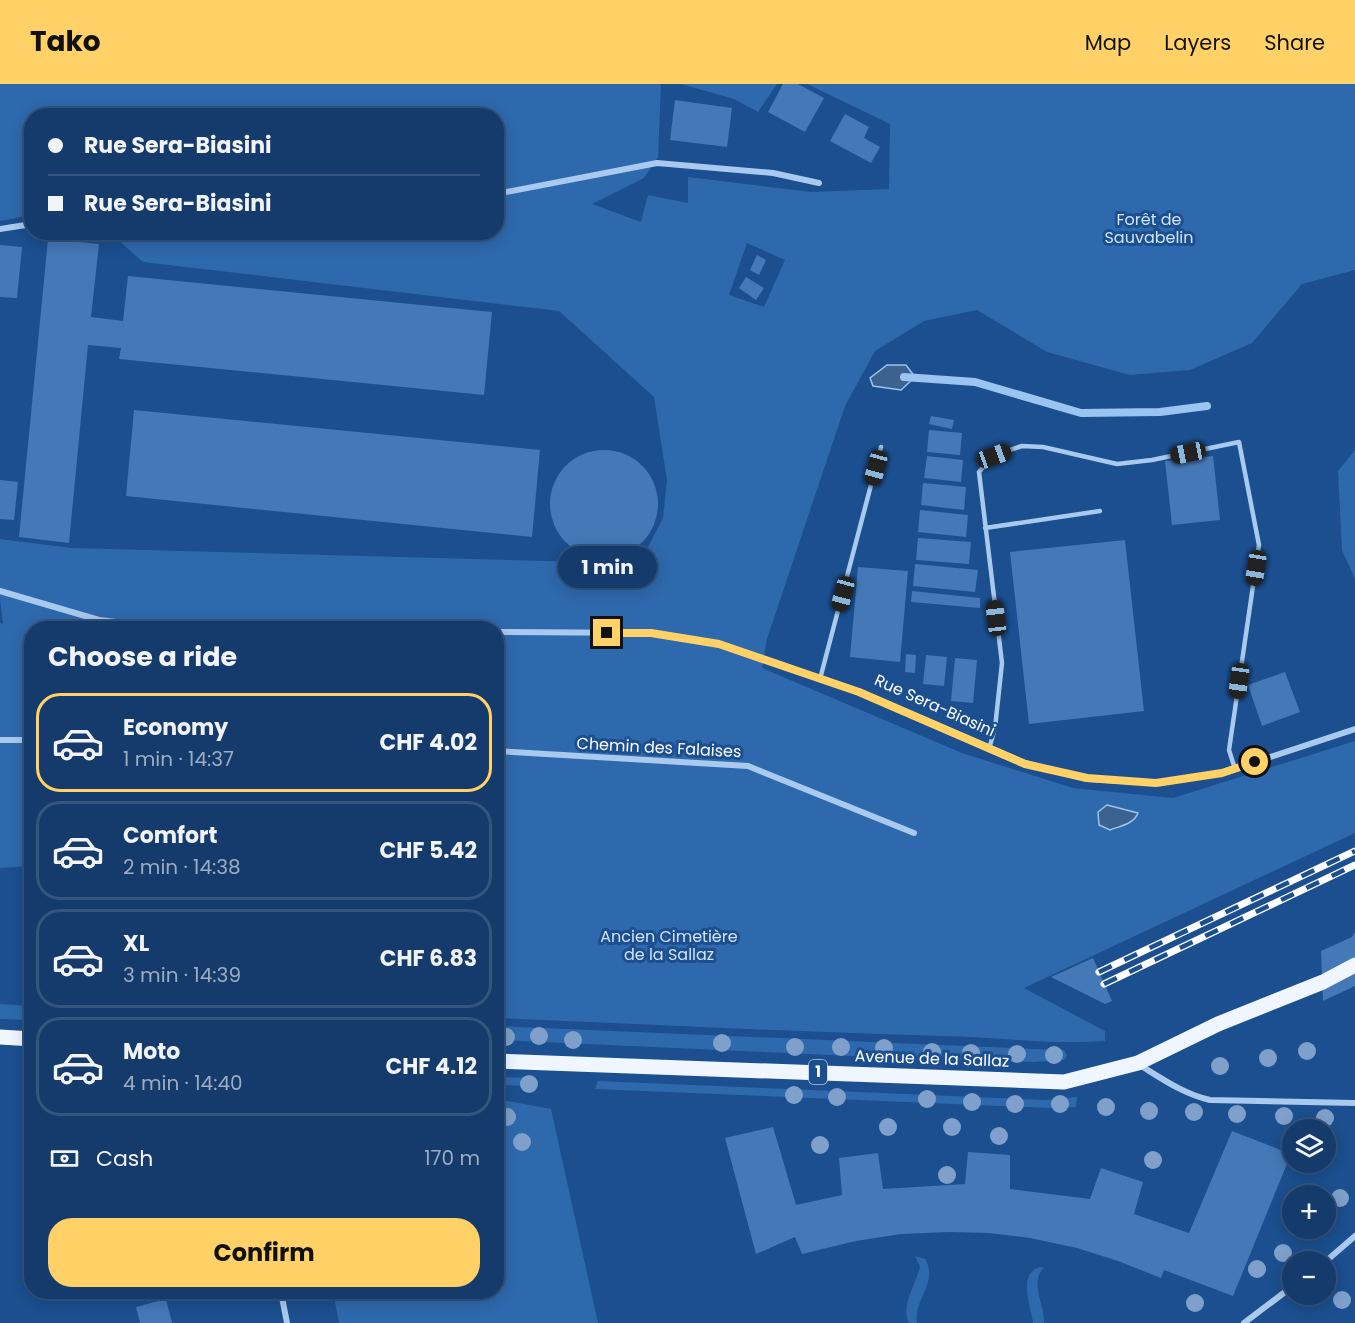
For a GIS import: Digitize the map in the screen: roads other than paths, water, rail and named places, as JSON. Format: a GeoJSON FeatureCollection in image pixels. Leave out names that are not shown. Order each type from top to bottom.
{"type":"FeatureCollection","features":[{"type":"Feature","properties":{"kind":"main road","name":"1"},"geometry":{"type":"LineString","coordinates":[[1138,1063],[1218,1024],[1323,982],[1355,965]]}},
{"type":"Feature","properties":{"kind":"main road"},"geometry":{"type":"LineString","coordinates":[[0,1037],[24,1038]]}},
{"type":"Feature","properties":{"kind":"main road","name":"Avenue de la Sallaz"},"geometry":{"type":"LineString","coordinates":[[504,1061],[1064,1082],[1138,1063]]}},
{"type":"Feature","properties":{"kind":"street"},"geometry":{"type":"LineString","coordinates":[[504,193],[657,164],[773,173],[819,183]]}},
{"type":"Feature","properties":{"kind":"street"},"geometry":{"type":"LineString","coordinates":[[0,229],[24,225]]}},
{"type":"Feature","properties":{"kind":"street"},"geometry":{"type":"LineString","coordinates":[[0,591],[108,621]]}},
{"type":"Feature","properties":{"kind":"street","name":"Rue Sera-Biasini"},"geometry":{"type":"LineString","coordinates":[[504,632],[651,633],[719,644],[859,692],[1025,764],[1087,778],[1156,783],[1222,773],[1355,729]]}},
{"type":"Feature","properties":{"kind":"street"},"geometry":{"type":"LineString","coordinates":[[0,740],[24,740]]}},
{"type":"Feature","properties":{"kind":"street","name":"Chemin des Falaises"},"geometry":{"type":"LineString","coordinates":[[504,751],[748,766],[914,833]]}},
{"type":"Feature","properties":{"kind":"street"},"geometry":{"type":"LineString","coordinates":[[1138,1063],[1172,1085],[1210,1100],[1355,1103]]}},
{"type":"Feature","properties":{"kind":"street"},"geometry":{"type":"LineString","coordinates":[[1336,1252],[1355,1236]]}},
{"type":"Feature","properties":{"kind":"street"},"geometry":{"type":"LineString","coordinates":[[1244,1323],[1282,1294]]}},
{"type":"Feature","properties":{"kind":"street"},"geometry":{"type":"LineString","coordinates":[[282,1299],[287,1323]]}},
{"type":"Feature","properties":{"kind":"lane"},"geometry":{"type":"LineString","coordinates":[[989,749],[995,728],[1002,663],[979,472],[994,456],[1022,446],[1042,447],[1117,464],[1152,460],[1239,442],[1259,545],[1229,750],[1235,769]]}},
{"type":"Feature","properties":{"kind":"lane"},"geometry":{"type":"LineString","coordinates":[[820,679],[881,447]]}},
{"type":"Feature","properties":{"kind":"lane"},"geometry":{"type":"LineString","coordinates":[[985,528],[1100,511]]}},
{"type":"Feature","properties":{"kind":"waterway"},"geometry":{"type":"LineString","coordinates":[[904,377],[975,382],[1081,413],[1160,412],[1207,406]]}},
{"type":"Feature","properties":{"kind":"railway"},"geometry":{"type":"LineString","coordinates":[[1099,972],[1355,851]]}},
{"type":"Feature","properties":{"kind":"railway"},"geometry":{"type":"LineString","coordinates":[[1104,984],[1355,865]]}},
{"type":"Feature","properties":{"kind":"park label","name":"Forêt de Sauvabelin"},"geometry":{"type":"Point","coordinates":[1149,228]}},
{"type":"Feature","properties":{"kind":"park label","name":"Ancien Cimetière de la Sallaz"},"geometry":{"type":"Point","coordinates":[669,945]}}]}
